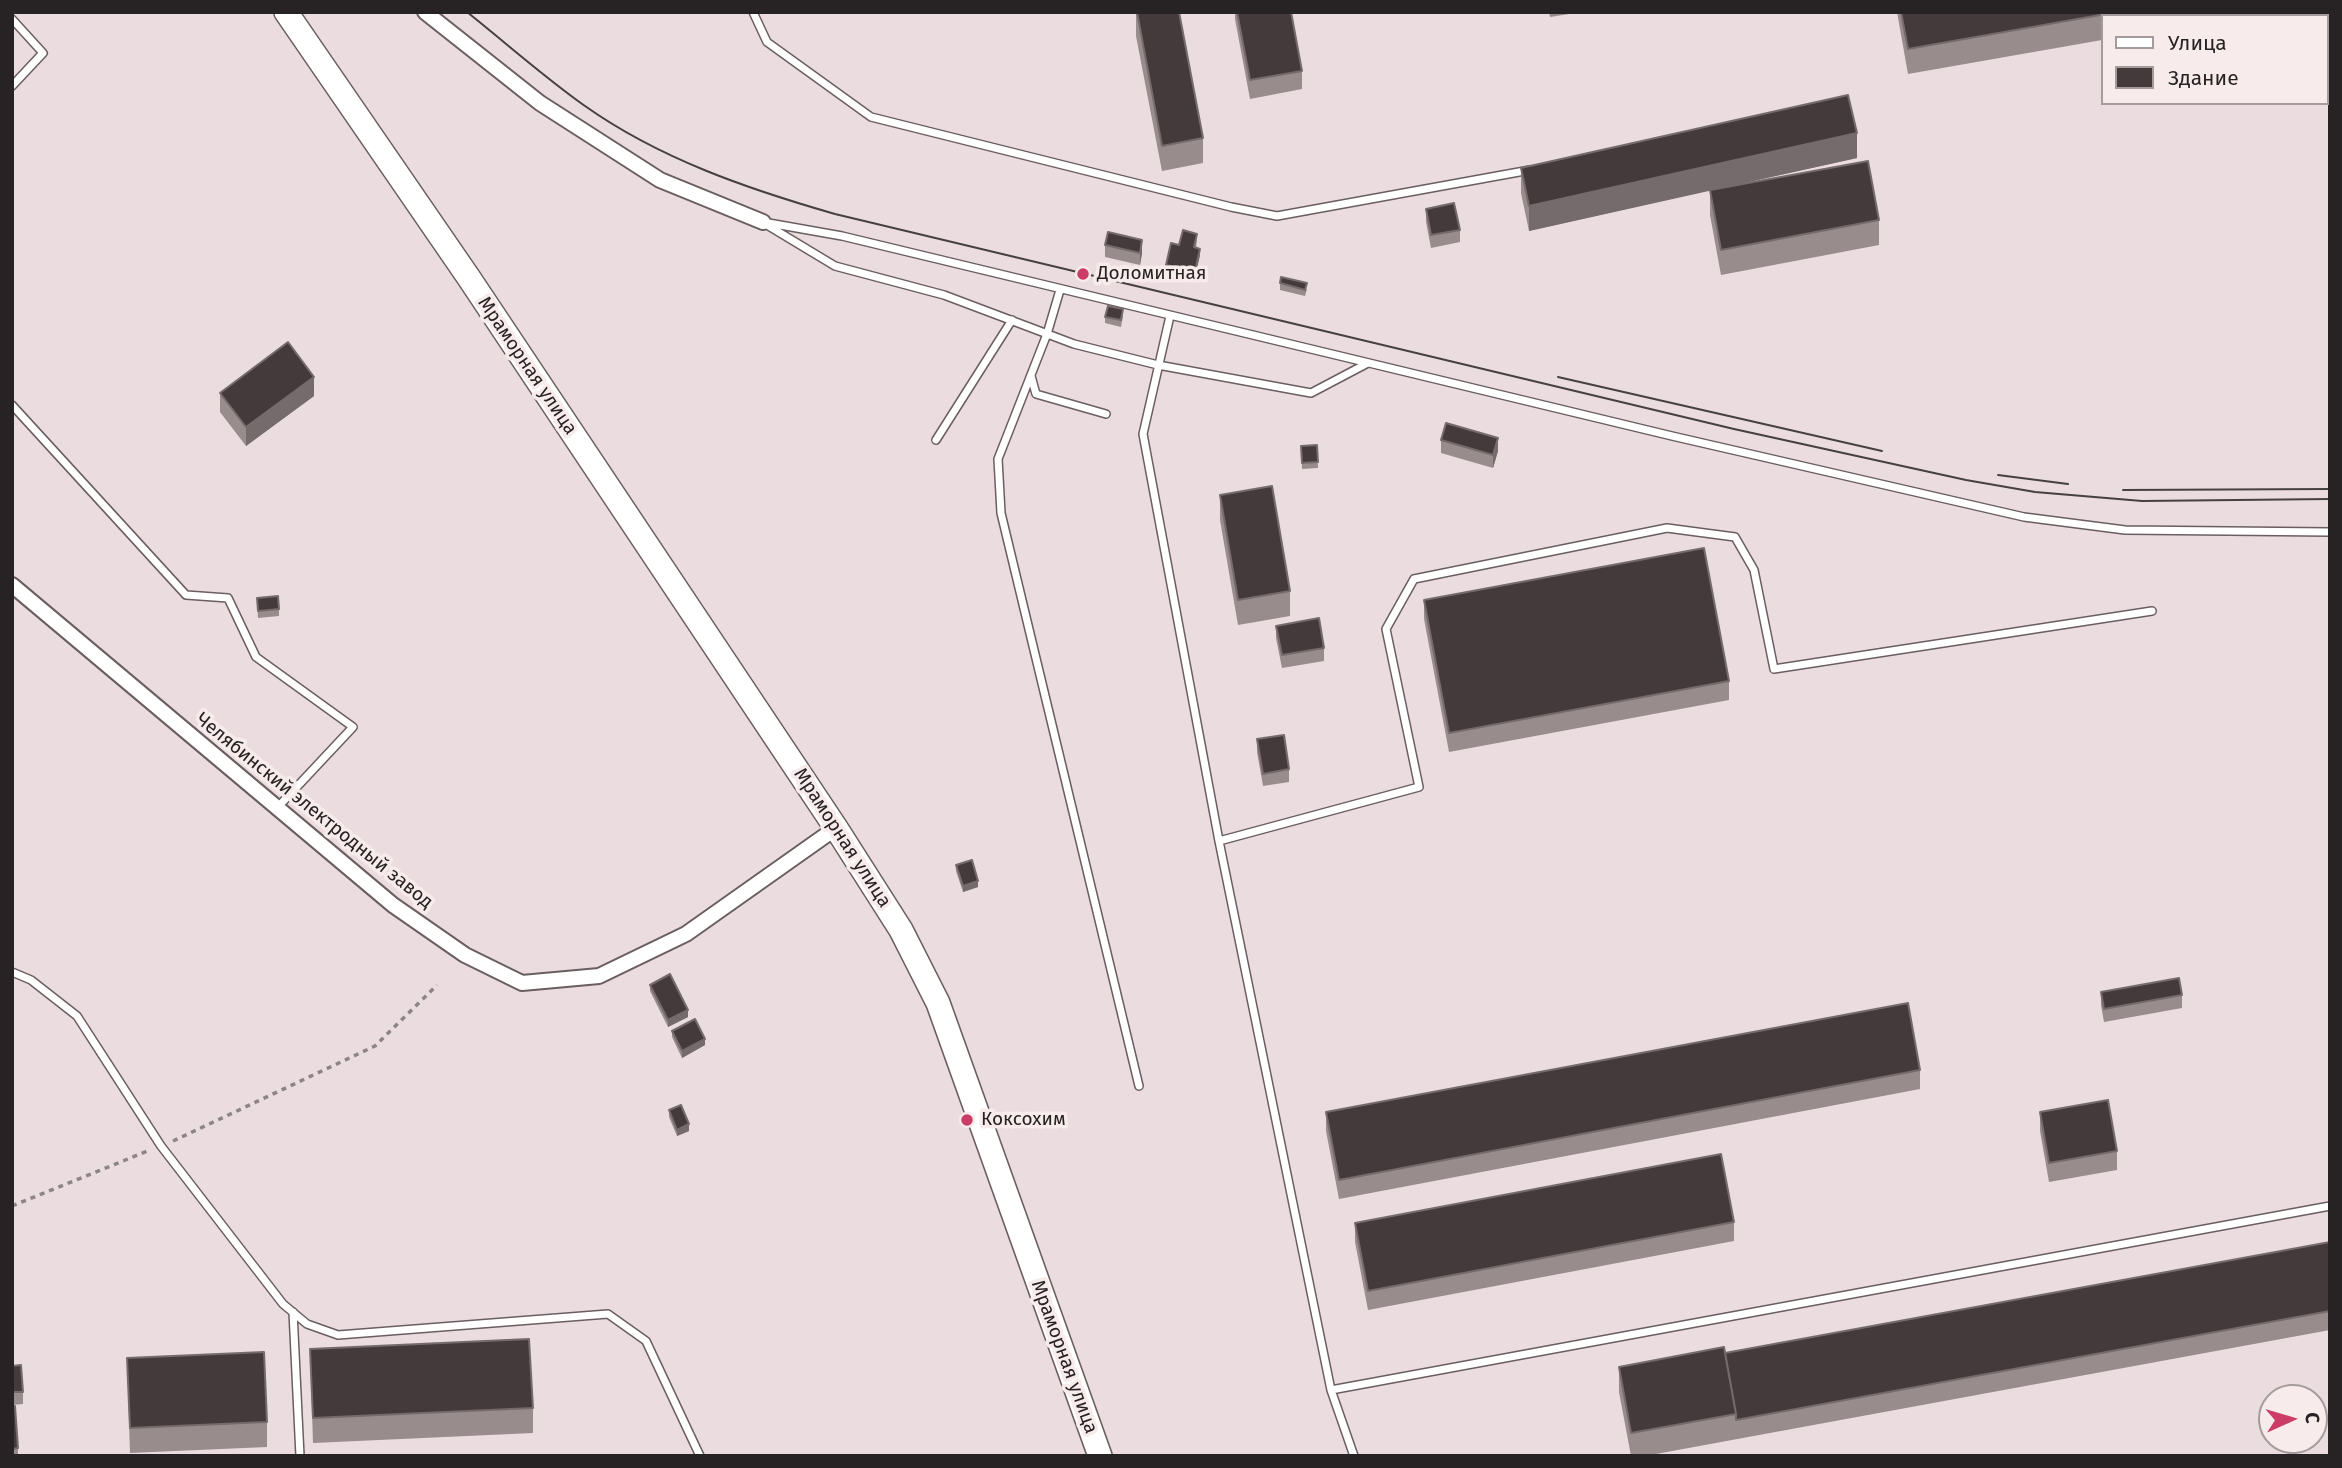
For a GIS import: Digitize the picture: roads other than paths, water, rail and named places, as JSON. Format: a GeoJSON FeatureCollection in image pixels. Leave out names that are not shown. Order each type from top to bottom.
{"type":"FeatureCollection","features":[{"type":"Feature","properties":{"kind":"main road","name":"Мраморная улица"},"geometry":{"type":"LineString","coordinates":[[286,12],[469,278],[836,828],[901,930],[938,1003],[1100,1456]]}},
{"type":"Feature","properties":{"kind":"street"},"geometry":{"type":"LineString","coordinates":[[425,12],[540,103],[660,180],[763,222]]}},
{"type":"Feature","properties":{"kind":"street","name":"Челябинский электродный завод"},"geometry":{"type":"LineString","coordinates":[[12,585],[393,905],[465,955],[522,983],[599,976],[685,934],[836,828]]}},
{"type":"Feature","properties":{"kind":"lane"},"geometry":{"type":"LineString","coordinates":[[753,12],[767,42],[871,117],[1266,214],[1278,216],[1538,169]]}},
{"type":"Feature","properties":{"kind":"lane"},"geometry":{"type":"LineString","coordinates":[[12,19],[43,53],[12,86]]}},
{"type":"Feature","properties":{"kind":"lane"},"geometry":{"type":"LineString","coordinates":[[763,222],[842,236],[1367,363],[2024,517],[2125,530],[2330,532]]}},
{"type":"Feature","properties":{"kind":"lane"},"geometry":{"type":"LineString","coordinates":[[763,222],[835,266],[944,295],[1047,334],[1158,365],[1311,393],[1367,363]]}},
{"type":"Feature","properties":{"kind":"lane"},"geometry":{"type":"LineString","coordinates":[[1060,290],[1047,334],[998,459],[1001,513],[1139,1086]]}},
{"type":"Feature","properties":{"kind":"lane"},"geometry":{"type":"LineString","coordinates":[[1170,316],[1143,434],[1219,841],[1331,1390],[1354,1456]]}},
{"type":"Feature","properties":{"kind":"lane"},"geometry":{"type":"LineString","coordinates":[[936,440],[1012,320]]}},
{"type":"Feature","properties":{"kind":"lane"},"geometry":{"type":"LineString","coordinates":[[1031,375],[1036,394],[1105,414]]}},
{"type":"Feature","properties":{"kind":"lane"},"geometry":{"type":"LineString","coordinates":[[12,405],[186,595],[228,598],[256,657],[354,727],[277,808]]}},
{"type":"Feature","properties":{"kind":"lane"},"geometry":{"type":"LineString","coordinates":[[1219,841],[1419,787],[1386,629],[1414,579],[1668,528],[1735,537],[1754,570],[1774,669],[2152,611]]}},
{"type":"Feature","properties":{"kind":"lane"},"geometry":{"type":"LineString","coordinates":[[12,972],[31,980],[77,1016],[161,1146],[283,1304],[307,1324],[338,1335],[608,1314],[646,1341],[700,1456]]}},
{"type":"Feature","properties":{"kind":"lane"},"geometry":{"type":"LineString","coordinates":[[1331,1390],[2330,1206]]}},
{"type":"Feature","properties":{"kind":"lane"},"geometry":{"type":"LineString","coordinates":[[293,1312],[300,1456]]}},
{"type":"Feature","properties":{"kind":"tram line"},"geometry":{"type":"LineString","coordinates":[[467,12],[570,95],[643,142],[737,183],[835,214],[1734,429],[1966,480],[2035,492],[2142,501],[2330,499]]}},
{"type":"Feature","properties":{"kind":"tram line"},"geometry":{"type":"LineString","coordinates":[[1558,377],[1882,451]]}},
{"type":"Feature","properties":{"kind":"tram line"},"geometry":{"type":"LineString","coordinates":[[1998,475],[2068,484]]}},
{"type":"Feature","properties":{"kind":"tram line"},"geometry":{"type":"LineString","coordinates":[[2123,490],[2330,489]]}},
{"type":"Feature","properties":{"kind":"place","name":"Доломитная"},"geometry":{"type":"Point","coordinates":[1083,274]}},
{"type":"Feature","properties":{"kind":"place","name":"Коксохим"},"geometry":{"type":"Point","coordinates":[967,1120]}}]}
